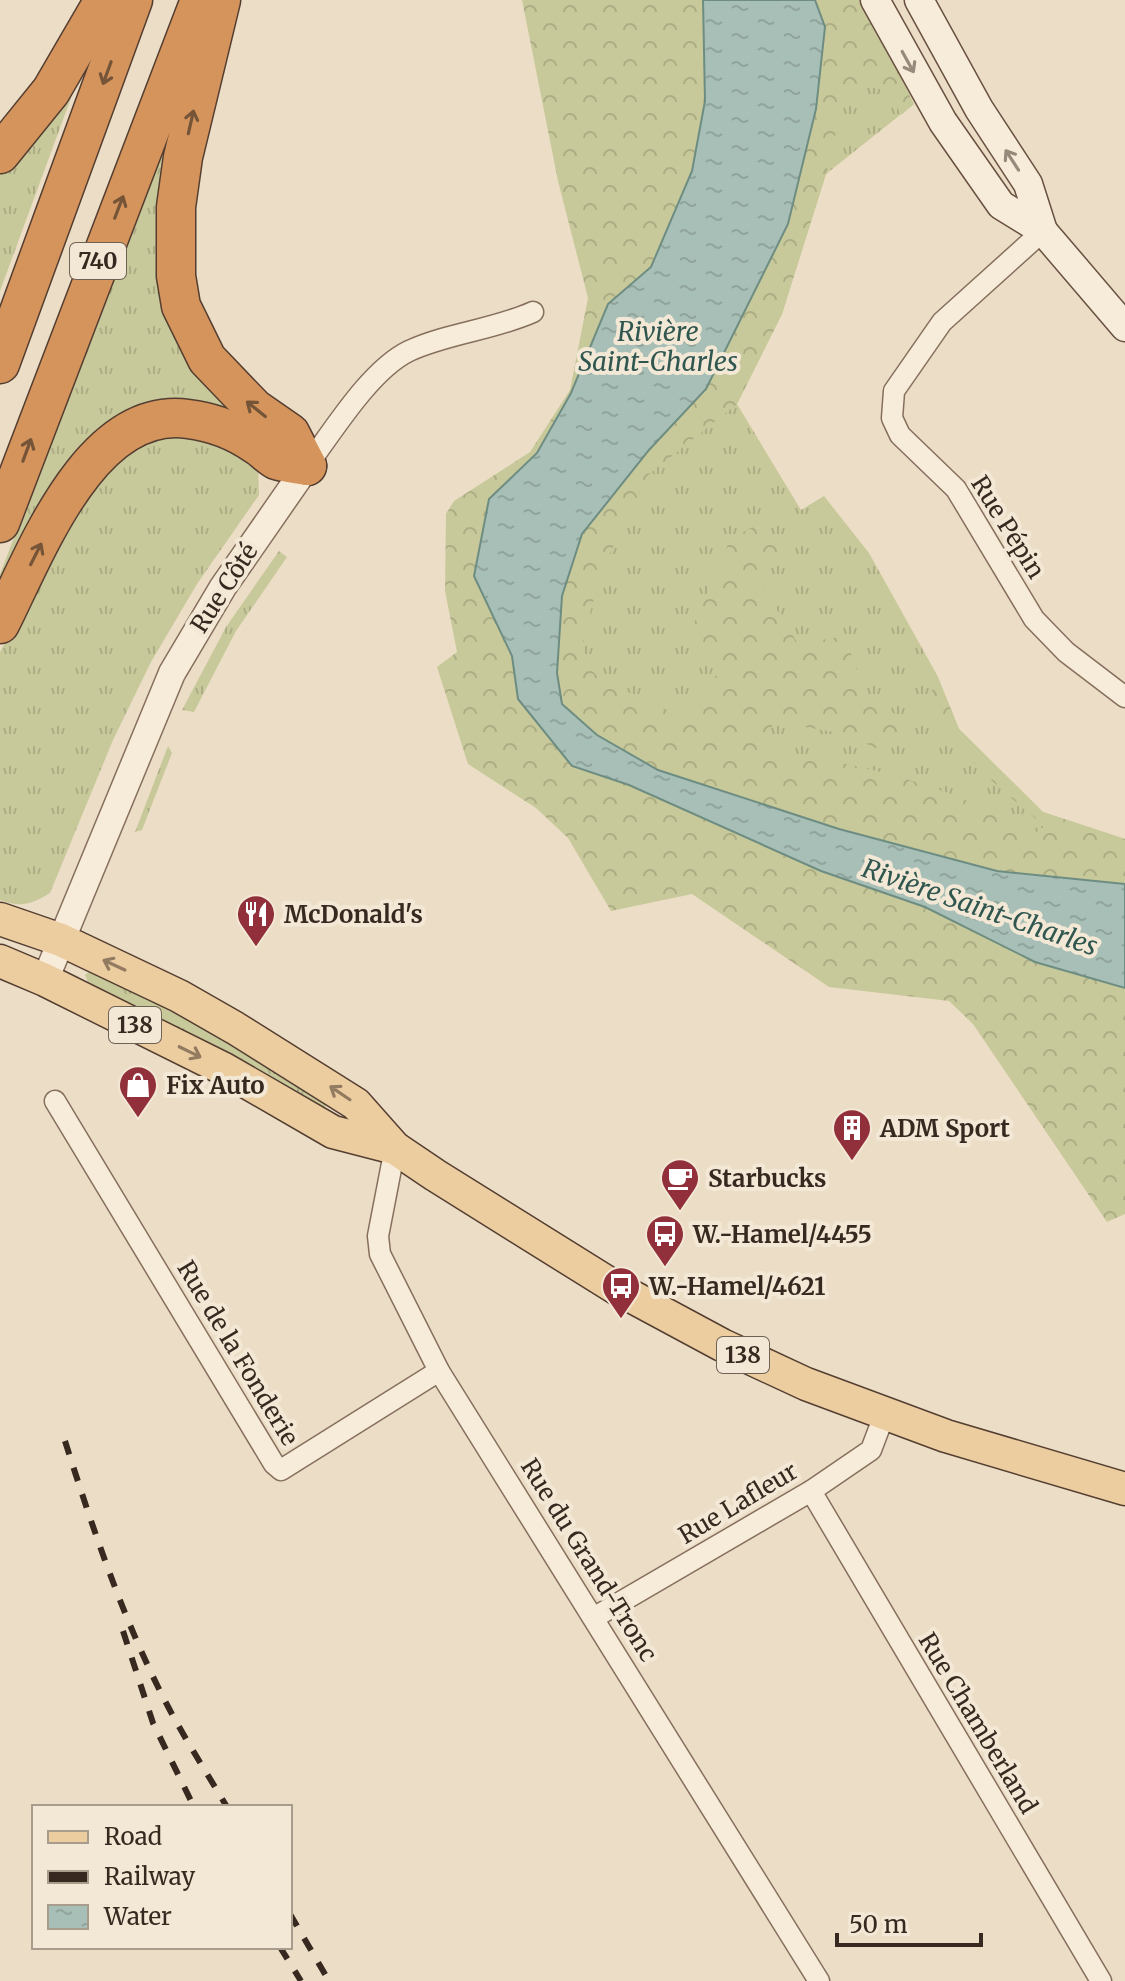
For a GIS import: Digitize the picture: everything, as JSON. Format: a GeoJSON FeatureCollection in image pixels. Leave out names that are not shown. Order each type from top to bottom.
{"type":"FeatureCollection","features":[{"type":"Feature","properties":{"kind":"highway"},"geometry":{"type":"LineString","coordinates":[[0,154],[51,91],[104,0]]}},
{"type":"Feature","properties":{"kind":"highway","name":"740"},"geometry":{"type":"LineString","coordinates":[[0,364],[133,0]]}},
{"type":"Feature","properties":{"kind":"highway","name":"740"},"geometry":{"type":"LineString","coordinates":[[0,523],[200,0]]}},
{"type":"Feature","properties":{"kind":"highway"},"geometry":{"type":"LineString","coordinates":[[221,0],[183,157],[176,207],[176,276],[181,306],[207,359],[254,408],[290,433],[307,466]]}},
{"type":"Feature","properties":{"kind":"highway"},"geometry":{"type":"LineString","coordinates":[[0,624],[80,475],[101,452],[137,427],[160,419],[185,418],[208,423],[237,433],[277,460],[307,466]]}},
{"type":"Feature","properties":{"kind":"main road"},"geometry":{"type":"LineString","coordinates":[[875,0],[943,122],[1001,205],[1043,231],[1125,327]]}},
{"type":"Feature","properties":{"kind":"main road"},"geometry":{"type":"LineString","coordinates":[[919,0],[979,109],[1028,184],[1043,231]]}},
{"type":"Feature","properties":{"kind":"main road","name":"138"},"geometry":{"type":"LineString","coordinates":[[0,919],[61,940],[179,996],[306,1070],[356,1104],[395,1148],[655,1310],[774,1370],[885,1413],[946,1436],[1125,1489]]}},
{"type":"Feature","properties":{"kind":"main road","name":"138"},"geometry":{"type":"LineString","coordinates":[[0,961],[45,980],[224,1069],[333,1132],[395,1148]]}},
{"type":"Feature","properties":{"kind":"street","name":"Rue Pépin"},"geometry":{"type":"LineString","coordinates":[[1043,231],[942,322],[894,391],[892,418],[900,435],[956,489],[1034,619],[1066,652],[1125,697]]}},
{"type":"Feature","properties":{"kind":"street","name":"Rue Côté"},"geometry":{"type":"LineString","coordinates":[[45,980],[172,673],[223,587],[307,466],[387,365],[410,351],[503,326],[533,312]]}},
{"type":"Feature","properties":{"kind":"street","name":"Rue de la Fonderie"},"geometry":{"type":"LineString","coordinates":[[55,1101],[274,1464],[281,1470],[439,1371]]}},
{"type":"Feature","properties":{"kind":"street","name":"Rue du Grand-Tronc"},"geometry":{"type":"LineString","coordinates":[[395,1148],[382,1206],[378,1236],[380,1254],[439,1371],[819,1981]]}},
{"type":"Feature","properties":{"kind":"street","name":"Rue Lafleur"},"geometry":{"type":"LineString","coordinates":[[595,1617],[811,1491],[871,1450],[885,1413]]}},
{"type":"Feature","properties":{"kind":"street","name":"Rue Chamberland"},"geometry":{"type":"LineString","coordinates":[[811,1491],[1101,1981]]}},
{"type":"Feature","properties":{"kind":"green space"},"geometry":{"type":"Polygon","coordinates":[[[522,0],[703,0],[705,101],[692,171],[651,267],[608,304],[571,393],[537,453],[489,499],[474,576],[512,657],[518,699],[572,766],[629,784],[821,871],[925,907],[1035,962],[1125,988],[1125,1214],[1107,1222],[973,1024],[949,1001],[829,987],[692,894],[611,911],[568,838],[536,808],[468,764],[437,667],[457,652],[445,591],[446,514],[454,501],[530,452],[570,390],[588,298],[558,181],[522,0]]]}},
{"type":"Feature","properties":{"kind":"green space"},"geometry":{"type":"Polygon","coordinates":[[[815,0],[864,0],[914,104],[826,174],[782,314],[737,404],[801,510],[824,496],[869,553],[937,675],[959,729],[1043,812],[1125,839],[1125,884],[557,673],[825,27],[815,0]]]}},
{"type":"Feature","properties":{"kind":"green space"},"geometry":{"type":"Polygon","coordinates":[[[815,0],[858,0],[914,104],[901,115],[888,91],[848,82],[826,174],[782,314],[737,404],[648,475],[601,572],[584,636],[583,661],[601,680],[683,717],[723,667],[695,656],[695,621],[730,540],[754,526],[779,547],[763,587],[798,644],[845,636],[867,701],[902,717],[904,740],[884,752],[846,734],[775,722],[758,746],[865,768],[934,788],[1001,816],[1033,835],[1044,826],[974,763],[945,725],[931,682],[937,675],[959,729],[1043,812],[1125,839],[1125,884],[997,871],[839,829],[658,770],[597,735],[562,705],[557,673],[562,596],[582,533],[649,450],[706,389],[788,224],[816,109],[825,27],[815,0]]]}},
{"type":"Feature","properties":{"kind":"green space"},"geometry":{"type":"Polygon","coordinates":[[[63,94],[71,98],[0,291],[0,174],[63,94]]]}},
{"type":"Feature","properties":{"kind":"green space"},"geometry":{"type":"Polygon","coordinates":[[[165,144],[175,146],[164,221],[243,412],[160,410],[0,588],[0,574],[165,144]]]}},
{"type":"Feature","properties":{"kind":"green space"},"geometry":{"type":"Polygon","coordinates":[[[203,433],[258,467],[259,495],[197,584],[151,662],[113,740],[50,893],[26,904],[0,900],[0,652],[96,470],[149,435],[203,433]]]}},
{"type":"Feature","properties":{"kind":"green space"},"geometry":{"type":"Polygon","coordinates":[[[279,551],[287,557],[236,631],[194,712],[182,710],[226,627],[279,551]]]}},
{"type":"Feature","properties":{"kind":"green space"},"geometry":{"type":"Polygon","coordinates":[[[168,746],[172,753],[142,830],[135,832],[168,746]]]}},
{"type":"Feature","properties":{"kind":"green space"},"geometry":{"type":"Polygon","coordinates":[[[90,971],[153,1001],[239,1050],[326,1105],[324,1110],[88,982],[85,975],[90,971]]]}},
{"type":"Feature","properties":{"kind":"water","name":"Rivière Saint-Charles"},"geometry":{"type":"Polygon","coordinates":[[[703,0],[815,0],[825,27],[816,109],[788,224],[706,389],[649,450],[582,534],[562,596],[557,673],[562,704],[597,735],[658,770],[839,829],[997,871],[1125,884],[1125,988],[1035,962],[925,907],[821,871],[629,785],[572,766],[518,699],[512,656],[474,576],[489,499],[537,453],[571,393],[608,304],[651,267],[692,171],[705,101],[703,0]]]}},
{"type":"Feature","properties":{"kind":"railway"},"geometry":{"type":"LineString","coordinates":[[65,1441],[108,1567],[145,1659],[175,1719],[226,1805]]}},
{"type":"Feature","properties":{"kind":"railway"},"geometry":{"type":"LineString","coordinates":[[123,1631],[153,1723],[193,1805]]}},
{"type":"Feature","properties":{"kind":"railway"},"geometry":{"type":"LineString","coordinates":[[292,1917],[329,1981]]}},
{"type":"Feature","properties":{"kind":"railway"},"geometry":{"type":"LineString","coordinates":[[281,1949],[301,1981]]}},
{"type":"Feature","properties":{"kind":"place","name":"McDonald's"},"geometry":{"type":"Point","coordinates":[256,948]}},
{"type":"Feature","properties":{"kind":"place","name":"Fix Auto"},"geometry":{"type":"Point","coordinates":[138,1119]}},
{"type":"Feature","properties":{"kind":"place","name":"ADM Sport"},"geometry":{"type":"Point","coordinates":[852,1162]}},
{"type":"Feature","properties":{"kind":"place","name":"Starbucks"},"geometry":{"type":"Point","coordinates":[680,1212]}},
{"type":"Feature","properties":{"kind":"place","name":"W.-Hamel/4455"},"geometry":{"type":"Point","coordinates":[665,1268]}},
{"type":"Feature","properties":{"kind":"place","name":"W.-Hamel/4621"},"geometry":{"type":"Point","coordinates":[621,1320]}}]}
